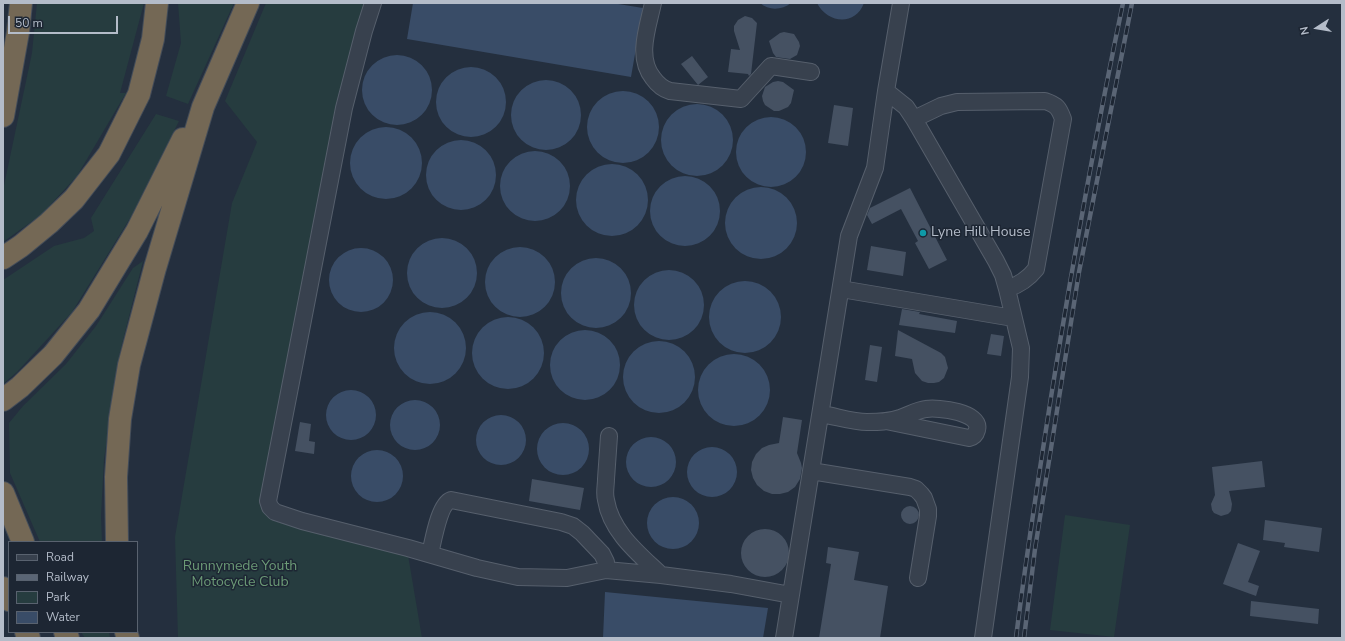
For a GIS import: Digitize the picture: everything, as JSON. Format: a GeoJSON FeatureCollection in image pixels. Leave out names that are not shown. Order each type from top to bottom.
{"type":"FeatureCollection","features":[{"type":"Feature","properties":{"kind":"highway"},"geometry":{"type":"LineString","coordinates":[[3,116],[18,32],[21,3]]}},
{"type":"Feature","properties":{"kind":"highway"},"geometry":{"type":"LineString","coordinates":[[3,258],[21,246],[49,223],[74,199],[109,154],[138,94],[153,38],[157,3]]}},
{"type":"Feature","properties":{"kind":"highway"},"geometry":{"type":"LineString","coordinates":[[117,541],[116,477],[120,419],[129,365],[155,268],[203,107],[248,3]]}},
{"type":"Feature","properties":{"kind":"highway"},"geometry":{"type":"LineString","coordinates":[[3,400],[20,387],[53,355],[89,310],[137,231],[181,143],[203,107]]}},
{"type":"Feature","properties":{"kind":"highway"},"geometry":{"type":"LineString","coordinates":[[3,493],[23,541]]}},
{"type":"Feature","properties":{"kind":"highway"},"geometry":{"type":"LineString","coordinates":[[3,588],[8,598]]}},
{"type":"Feature","properties":{"kind":"lane"},"geometry":{"type":"LineString","coordinates":[[373,3],[364,31],[344,108],[268,501],[270,507],[275,512],[302,521],[430,554],[477,568],[518,577],[567,578],[606,570],[731,584],[791,595]]}},
{"type":"Feature","properties":{"kind":"lane"},"geometry":{"type":"LineString","coordinates":[[653,3],[644,52],[646,67],[664,89],[670,91],[741,98],[771,66],[811,72]]}},
{"type":"Feature","properties":{"kind":"lane"},"geometry":{"type":"LineString","coordinates":[[784,638],[849,236],[875,168],[901,3]]}},
{"type":"Feature","properties":{"kind":"lane"},"geometry":{"type":"LineString","coordinates":[[886,91],[906,107],[914,119],[996,261],[1007,289],[1021,348],[1020,377],[983,638]]}},
{"type":"Feature","properties":{"kind":"lane"},"geometry":{"type":"LineString","coordinates":[[914,119],[940,106],[957,102],[1045,101],[1052,103],[1060,110],[1064,119],[1036,269],[1018,285],[1007,289]]}},
{"type":"Feature","properties":{"kind":"lane"},"geometry":{"type":"LineString","coordinates":[[841,289],[1014,318]]}},
{"type":"Feature","properties":{"kind":"lane"},"geometry":{"type":"LineString","coordinates":[[821,414],[865,422],[886,421],[926,409],[941,409],[958,412],[974,418],[978,428],[975,435],[969,438],[886,421]]}},
{"type":"Feature","properties":{"kind":"lane"},"geometry":{"type":"LineString","coordinates":[[609,436],[605,499],[609,512],[614,524],[624,538],[661,575]]}},
{"type":"Feature","properties":{"kind":"lane"},"geometry":{"type":"LineString","coordinates":[[811,471],[910,487],[921,494],[926,504],[928,516],[918,578]]}},
{"type":"Feature","properties":{"kind":"lane"},"geometry":{"type":"LineString","coordinates":[[430,554],[442,509],[448,501],[451,500],[561,522],[573,526],[582,533],[602,554],[606,562],[606,570]]}},
{"type":"Feature","properties":{"kind":"green space"},"geometry":{"type":"Polygon","coordinates":[[[37,3],[144,3],[120,93],[126,93],[77,176],[41,215],[3,242],[3,190],[32,53],[37,3]]]}},
{"type":"Feature","properties":{"kind":"green space"},"geometry":{"type":"Polygon","coordinates":[[[178,3],[234,3],[188,104],[166,96],[181,43],[178,3]]]}},
{"type":"Feature","properties":{"kind":"green space","name":"Runnymede Youth Motocycle Club"},"geometry":{"type":"Polygon","coordinates":[[[266,3],[364,3],[321,183],[261,496],[262,504],[266,513],[274,521],[408,555],[422,638],[178,638],[175,537],[232,203],[257,142],[225,101],[266,3]]]}},
{"type":"Feature","properties":{"kind":"green space"},"geometry":{"type":"Polygon","coordinates":[[[156,114],[179,121],[132,215],[72,312],[17,372],[3,384],[3,280],[54,246],[84,238],[94,231],[91,218],[156,114]]]}},
{"type":"Feature","properties":{"kind":"green space"},"geometry":{"type":"Polygon","coordinates":[[[143,261],[120,352],[104,459],[101,516],[102,541],[40,541],[10,473],[9,423],[23,406],[66,364],[96,326],[133,268],[143,261]]]}},
{"type":"Feature","properties":{"kind":"green space"},"geometry":{"type":"Polygon","coordinates":[[[1065,515],[1130,525],[1114,637],[1050,630],[1065,515]]]}},
{"type":"Feature","properties":{"kind":"green space"},"geometry":{"type":"Polygon","coordinates":[[[82,633],[109,633],[110,638],[85,638],[82,633]]]}},
{"type":"Feature","properties":{"kind":"water"},"geometry":{"type":"Polygon","coordinates":[[[413,3],[612,3],[643,8],[631,77],[407,39],[413,3]]]}},
{"type":"Feature","properties":{"kind":"water"},"geometry":{"type":"Polygon","coordinates":[[[760,3],[791,3],[776,9],[764,6],[760,3]]]}},
{"type":"Feature","properties":{"kind":"water"},"geometry":{"type":"Polygon","coordinates":[[[817,3],[864,3],[860,11],[854,16],[841,20],[827,15],[817,3]]]}},
{"type":"Feature","properties":{"kind":"water"},"geometry":{"type":"Polygon","coordinates":[[[390,55],[404,55],[417,61],[426,70],[432,83],[430,103],[422,115],[404,125],[390,125],[377,119],[368,110],[362,97],[362,83],[368,70],[377,61],[390,55]]]}},
{"type":"Feature","properties":{"kind":"water"},"geometry":{"type":"Polygon","coordinates":[[[471,67],[490,73],[500,83],[506,102],[500,121],[490,131],[471,137],[452,131],[442,121],[436,102],[442,83],[452,73],[471,67]]]}},
{"type":"Feature","properties":{"kind":"water"},"geometry":{"type":"Polygon","coordinates":[[[546,80],[559,83],[571,90],[578,102],[581,115],[578,128],[571,140],[559,147],[546,150],[533,147],[521,140],[514,128],[511,115],[514,102],[521,90],[533,83],[546,80]]]}},
{"type":"Feature","properties":{"kind":"water"},"geometry":{"type":"Polygon","coordinates":[[[623,91],[643,97],[653,107],[659,127],[653,147],[643,157],[623,163],[603,157],[593,147],[587,127],[593,107],[603,97],[623,91]]]}},
{"type":"Feature","properties":{"kind":"water"},"geometry":{"type":"Polygon","coordinates":[[[697,104],[717,110],[727,120],[733,140],[727,160],[717,170],[697,176],[677,170],[667,160],[661,140],[667,120],[677,110],[697,104]]]}},
{"type":"Feature","properties":{"kind":"water"},"geometry":{"type":"Polygon","coordinates":[[[771,117],[784,120],[796,127],[803,139],[806,152],[803,165],[796,177],[784,184],[771,187],[758,184],[746,177],[739,165],[736,152],[739,139],[746,127],[758,120],[771,117]]]}},
{"type":"Feature","properties":{"kind":"water"},"geometry":{"type":"Polygon","coordinates":[[[386,127],[406,133],[416,143],[422,163],[416,183],[406,193],[386,199],[366,193],[356,183],[350,163],[356,143],[366,133],[386,127]]]}},
{"type":"Feature","properties":{"kind":"water"},"geometry":{"type":"Polygon","coordinates":[[[454,140],[468,140],[481,146],[490,155],[494,161],[496,175],[494,189],[486,200],[475,208],[468,210],[454,210],[447,208],[436,200],[428,189],[426,182],[426,168],[428,161],[436,150],[447,142],[454,140]]]}},
{"type":"Feature","properties":{"kind":"water"},"geometry":{"type":"Polygon","coordinates":[[[535,151],[548,154],[560,161],[567,173],[570,186],[567,199],[560,211],[548,218],[535,221],[522,218],[510,211],[503,199],[500,186],[503,173],[510,161],[522,154],[535,151]]]}},
{"type":"Feature","properties":{"kind":"water"},"geometry":{"type":"Polygon","coordinates":[[[612,164],[632,170],[642,180],[648,200],[642,220],[632,230],[612,236],[592,230],[582,220],[576,200],[582,180],[592,170],[612,164]]]}},
{"type":"Feature","properties":{"kind":"water"},"geometry":{"type":"Polygon","coordinates":[[[678,176],[692,176],[705,182],[714,191],[718,197],[720,211],[718,225],[710,236],[699,244],[692,246],[678,246],[671,244],[660,236],[652,225],[650,218],[650,204],[652,197],[660,186],[671,178],[678,176]]]}},
{"type":"Feature","properties":{"kind":"water"},"geometry":{"type":"Polygon","coordinates":[[[761,187],[781,193],[791,203],[797,223],[791,243],[781,253],[761,259],[741,253],[731,243],[725,223],[731,203],[741,193],[761,187]]]}},
{"type":"Feature","properties":{"kind":"water"},"geometry":{"type":"Polygon","coordinates":[[[442,238],[455,241],[467,248],[474,260],[477,273],[474,286],[467,298],[455,305],[442,308],[429,305],[417,298],[410,286],[407,273],[410,260],[417,248],[429,241],[442,238]]]}},
{"type":"Feature","properties":{"kind":"water"},"geometry":{"type":"Polygon","coordinates":[[[520,247],[539,253],[549,263],[555,282],[549,301],[539,311],[520,317],[501,311],[491,301],[485,282],[491,263],[501,253],[520,247]]]}},
{"type":"Feature","properties":{"kind":"water"},"geometry":{"type":"Polygon","coordinates":[[[355,248],[367,248],[384,257],[391,268],[393,280],[391,292],[384,303],[367,312],[355,312],[343,307],[334,298],[329,286],[329,274],[334,262],[343,253],[355,248]]]}},
{"type":"Feature","properties":{"kind":"water"},"geometry":{"type":"Polygon","coordinates":[[[589,258],[603,258],[616,264],[625,273],[629,279],[631,293],[629,307],[621,318],[610,326],[603,328],[589,328],[582,326],[571,318],[563,307],[561,300],[561,286],[563,279],[571,268],[582,260],[589,258]]]}},
{"type":"Feature","properties":{"kind":"water"},"geometry":{"type":"Polygon","coordinates":[[[669,270],[682,273],[694,280],[701,292],[704,305],[701,318],[694,330],[682,337],[669,340],[656,337],[644,330],[637,318],[634,305],[637,292],[644,280],[656,273],[669,270]]]}},
{"type":"Feature","properties":{"kind":"water"},"geometry":{"type":"Polygon","coordinates":[[[745,281],[765,287],[775,297],[781,317],[775,337],[765,347],[745,353],[725,347],[715,337],[709,317],[715,297],[725,287],[745,281]]]}},
{"type":"Feature","properties":{"kind":"water"},"geometry":{"type":"Polygon","coordinates":[[[430,312],[450,318],[460,328],[466,348],[460,368],[450,378],[430,384],[410,378],[400,368],[394,348],[400,328],[410,318],[430,312]]]}},
{"type":"Feature","properties":{"kind":"water"},"geometry":{"type":"Polygon","coordinates":[[[508,317],[522,320],[534,327],[541,339],[544,353],[541,367],[534,379],[522,386],[508,389],[494,386],[482,379],[475,367],[472,353],[475,339],[482,327],[494,320],[508,317]]]}},
{"type":"Feature","properties":{"kind":"water"},"geometry":{"type":"Polygon","coordinates":[[[578,330],[592,330],[605,336],[614,345],[618,351],[620,365],[618,379],[610,390],[599,398],[592,400],[578,400],[571,398],[560,390],[552,379],[550,372],[550,358],[552,351],[560,340],[571,332],[578,330]]]}},
{"type":"Feature","properties":{"kind":"water"},"geometry":{"type":"Polygon","coordinates":[[[659,341],[679,347],[689,357],[695,377],[689,397],[679,407],[659,413],[639,407],[629,397],[623,377],[629,357],[639,347],[659,341]]]}},
{"type":"Feature","properties":{"kind":"water"},"geometry":{"type":"Polygon","coordinates":[[[727,354],[741,354],[760,364],[770,383],[770,397],[760,416],[741,426],[727,426],[708,416],[698,397],[698,383],[708,364],[727,354]]]}},
{"type":"Feature","properties":{"kind":"water"},"geometry":{"type":"Polygon","coordinates":[[[351,390],[361,392],[369,397],[374,405],[376,415],[374,425],[369,433],[361,438],[351,440],[341,438],[333,433],[328,425],[326,415],[328,405],[333,397],[341,392],[351,390]]]}},
{"type":"Feature","properties":{"kind":"water"},"geometry":{"type":"Polygon","coordinates":[[[415,400],[429,404],[436,411],[440,425],[436,439],[429,446],[415,450],[401,446],[394,439],[390,425],[394,411],[401,404],[415,400]]]}},
{"type":"Feature","properties":{"kind":"water"},"geometry":{"type":"Polygon","coordinates":[[[501,415],[515,419],[522,426],[526,440],[522,454],[515,461],[501,465],[487,461],[480,454],[476,440],[480,426],[487,419],[501,415]]]}},
{"type":"Feature","properties":{"kind":"water"},"geometry":{"type":"Polygon","coordinates":[[[563,423],[573,425],[581,431],[587,439],[589,449],[587,459],[581,467],[573,473],[563,475],[553,473],[545,467],[539,459],[537,449],[539,439],[545,431],[553,425],[563,423]]]}},
{"type":"Feature","properties":{"kind":"water"},"geometry":{"type":"Polygon","coordinates":[[[646,437],[656,437],[669,444],[676,457],[676,467],[669,480],[656,487],[646,487],[637,483],[630,476],[626,467],[626,457],[630,448],[637,441],[646,437]]]}},
{"type":"Feature","properties":{"kind":"water"},"geometry":{"type":"Polygon","coordinates":[[[707,447],[717,447],[730,454],[737,467],[737,477],[730,490],[717,497],[707,497],[698,493],[691,486],[687,477],[687,467],[691,458],[698,451],[707,447]]]}},
{"type":"Feature","properties":{"kind":"water"},"geometry":{"type":"Polygon","coordinates":[[[377,450],[391,454],[399,462],[403,476],[399,490],[391,498],[377,502],[363,498],[355,490],[351,476],[355,462],[363,454],[377,450]]]}},
{"type":"Feature","properties":{"kind":"water"},"geometry":{"type":"Polygon","coordinates":[[[673,497],[687,501],[695,509],[699,523],[695,537],[687,545],[673,549],[659,545],[651,537],[647,523],[651,509],[659,501],[673,497]]]}},
{"type":"Feature","properties":{"kind":"water"},"geometry":{"type":"Polygon","coordinates":[[[605,592],[768,608],[763,638],[603,638],[605,592]]]}},
{"type":"Feature","properties":{"kind":"building"},"geometry":{"type":"Polygon","coordinates":[[[745,16],[752,18],[757,23],[751,74],[749,76],[748,74],[728,72],[731,49],[740,50],[734,31],[734,26],[738,20],[745,16]]]}},
{"type":"Feature","properties":{"kind":"building"},"geometry":{"type":"Polygon","coordinates":[[[784,32],[794,34],[800,46],[797,55],[790,59],[776,57],[769,41],[780,33],[784,32]]]}},
{"type":"Feature","properties":{"kind":"building"},"geometry":{"type":"Polygon","coordinates":[[[692,56],[708,77],[698,85],[681,64],[692,56]]]}},
{"type":"Feature","properties":{"kind":"building"},"geometry":{"type":"Polygon","coordinates":[[[778,81],[783,82],[794,90],[791,103],[788,107],[779,111],[774,111],[765,105],[762,96],[765,87],[778,81]]]}},
{"type":"Feature","properties":{"kind":"building"},"geometry":{"type":"Polygon","coordinates":[[[834,105],[853,108],[848,146],[828,143],[834,105]]]}},
{"type":"Feature","properties":{"kind":"building","name":"Lyne Hill House"},"geometry":{"type":"Polygon","coordinates":[[[910,188],[947,260],[929,269],[915,243],[918,241],[901,209],[872,224],[867,215],[870,208],[910,188]]]}},
{"type":"Feature","properties":{"kind":"building"},"geometry":{"type":"Polygon","coordinates":[[[871,246],[906,252],[903,276],[867,270],[871,246]]]}},
{"type":"Feature","properties":{"kind":"building"},"geometry":{"type":"Polygon","coordinates":[[[902,309],[920,312],[919,314],[957,321],[955,333],[899,325],[902,309]]]}},
{"type":"Feature","properties":{"kind":"building"},"geometry":{"type":"Polygon","coordinates":[[[898,330],[941,353],[945,357],[948,368],[944,378],[939,382],[934,383],[922,381],[915,373],[912,359],[895,356],[898,330]]]}},
{"type":"Feature","properties":{"kind":"building"},"geometry":{"type":"Polygon","coordinates":[[[991,334],[1004,336],[1001,356],[987,354],[991,334]]]}},
{"type":"Feature","properties":{"kind":"building"},"geometry":{"type":"Polygon","coordinates":[[[870,345],[882,347],[877,382],[865,380],[870,345]]]}},
{"type":"Feature","properties":{"kind":"building"},"geometry":{"type":"Polygon","coordinates":[[[783,417],[802,420],[797,453],[802,468],[800,479],[795,487],[788,492],[772,494],[764,491],[757,485],[751,470],[752,462],[756,454],[762,448],[779,443],[783,417]]]}},
{"type":"Feature","properties":{"kind":"building"},"geometry":{"type":"Polygon","coordinates":[[[300,422],[311,424],[309,441],[315,442],[314,454],[295,451],[300,422]]]}},
{"type":"Feature","properties":{"kind":"building"},"geometry":{"type":"Polygon","coordinates":[[[1262,461],[1265,487],[1229,491],[1232,504],[1231,511],[1228,514],[1221,516],[1214,513],[1211,504],[1215,495],[1212,467],[1262,461]]]}},
{"type":"Feature","properties":{"kind":"building"},"geometry":{"type":"Polygon","coordinates":[[[532,479],[584,488],[580,510],[529,501],[532,479]]]}},
{"type":"Feature","properties":{"kind":"building"},"geometry":{"type":"Polygon","coordinates":[[[910,506],[916,509],[919,515],[916,521],[910,524],[904,521],[901,515],[904,509],[910,506]]]}},
{"type":"Feature","properties":{"kind":"building"},"geometry":{"type":"Polygon","coordinates":[[[1265,520],[1322,528],[1319,552],[1284,547],[1285,543],[1263,540],[1265,520]]]}},
{"type":"Feature","properties":{"kind":"building"},"geometry":{"type":"Polygon","coordinates":[[[765,529],[774,531],[782,536],[787,544],[789,553],[787,562],[782,570],[774,575],[765,577],[756,575],[748,570],[743,562],[741,553],[743,544],[748,536],[756,531],[765,529]]]}},
{"type":"Feature","properties":{"kind":"building"},"geometry":{"type":"Polygon","coordinates":[[[1238,543],[1260,551],[1248,582],[1259,586],[1256,596],[1223,584],[1238,543]]]}},
{"type":"Feature","properties":{"kind":"building"},"geometry":{"type":"Polygon","coordinates":[[[828,547],[859,552],[854,580],[888,586],[880,638],[819,638],[831,564],[826,563],[828,547]]]}},
{"type":"Feature","properties":{"kind":"building"},"geometry":{"type":"Polygon","coordinates":[[[1251,601],[1319,609],[1318,624],[1250,616],[1251,601]]]}},
{"type":"Feature","properties":{"kind":"railway"},"geometry":{"type":"LineString","coordinates":[[1016,638],[1024,576],[1068,294],[1094,148],[1123,3]]}},
{"type":"Feature","properties":{"kind":"railway"},"geometry":{"type":"LineString","coordinates":[[1024,638],[1035,549],[1079,272],[1132,3]]}},
{"type":"Feature","properties":{"kind":"place","name":"Lyne Hill House"},"geometry":{"type":"Point","coordinates":[923,233]}}]}
